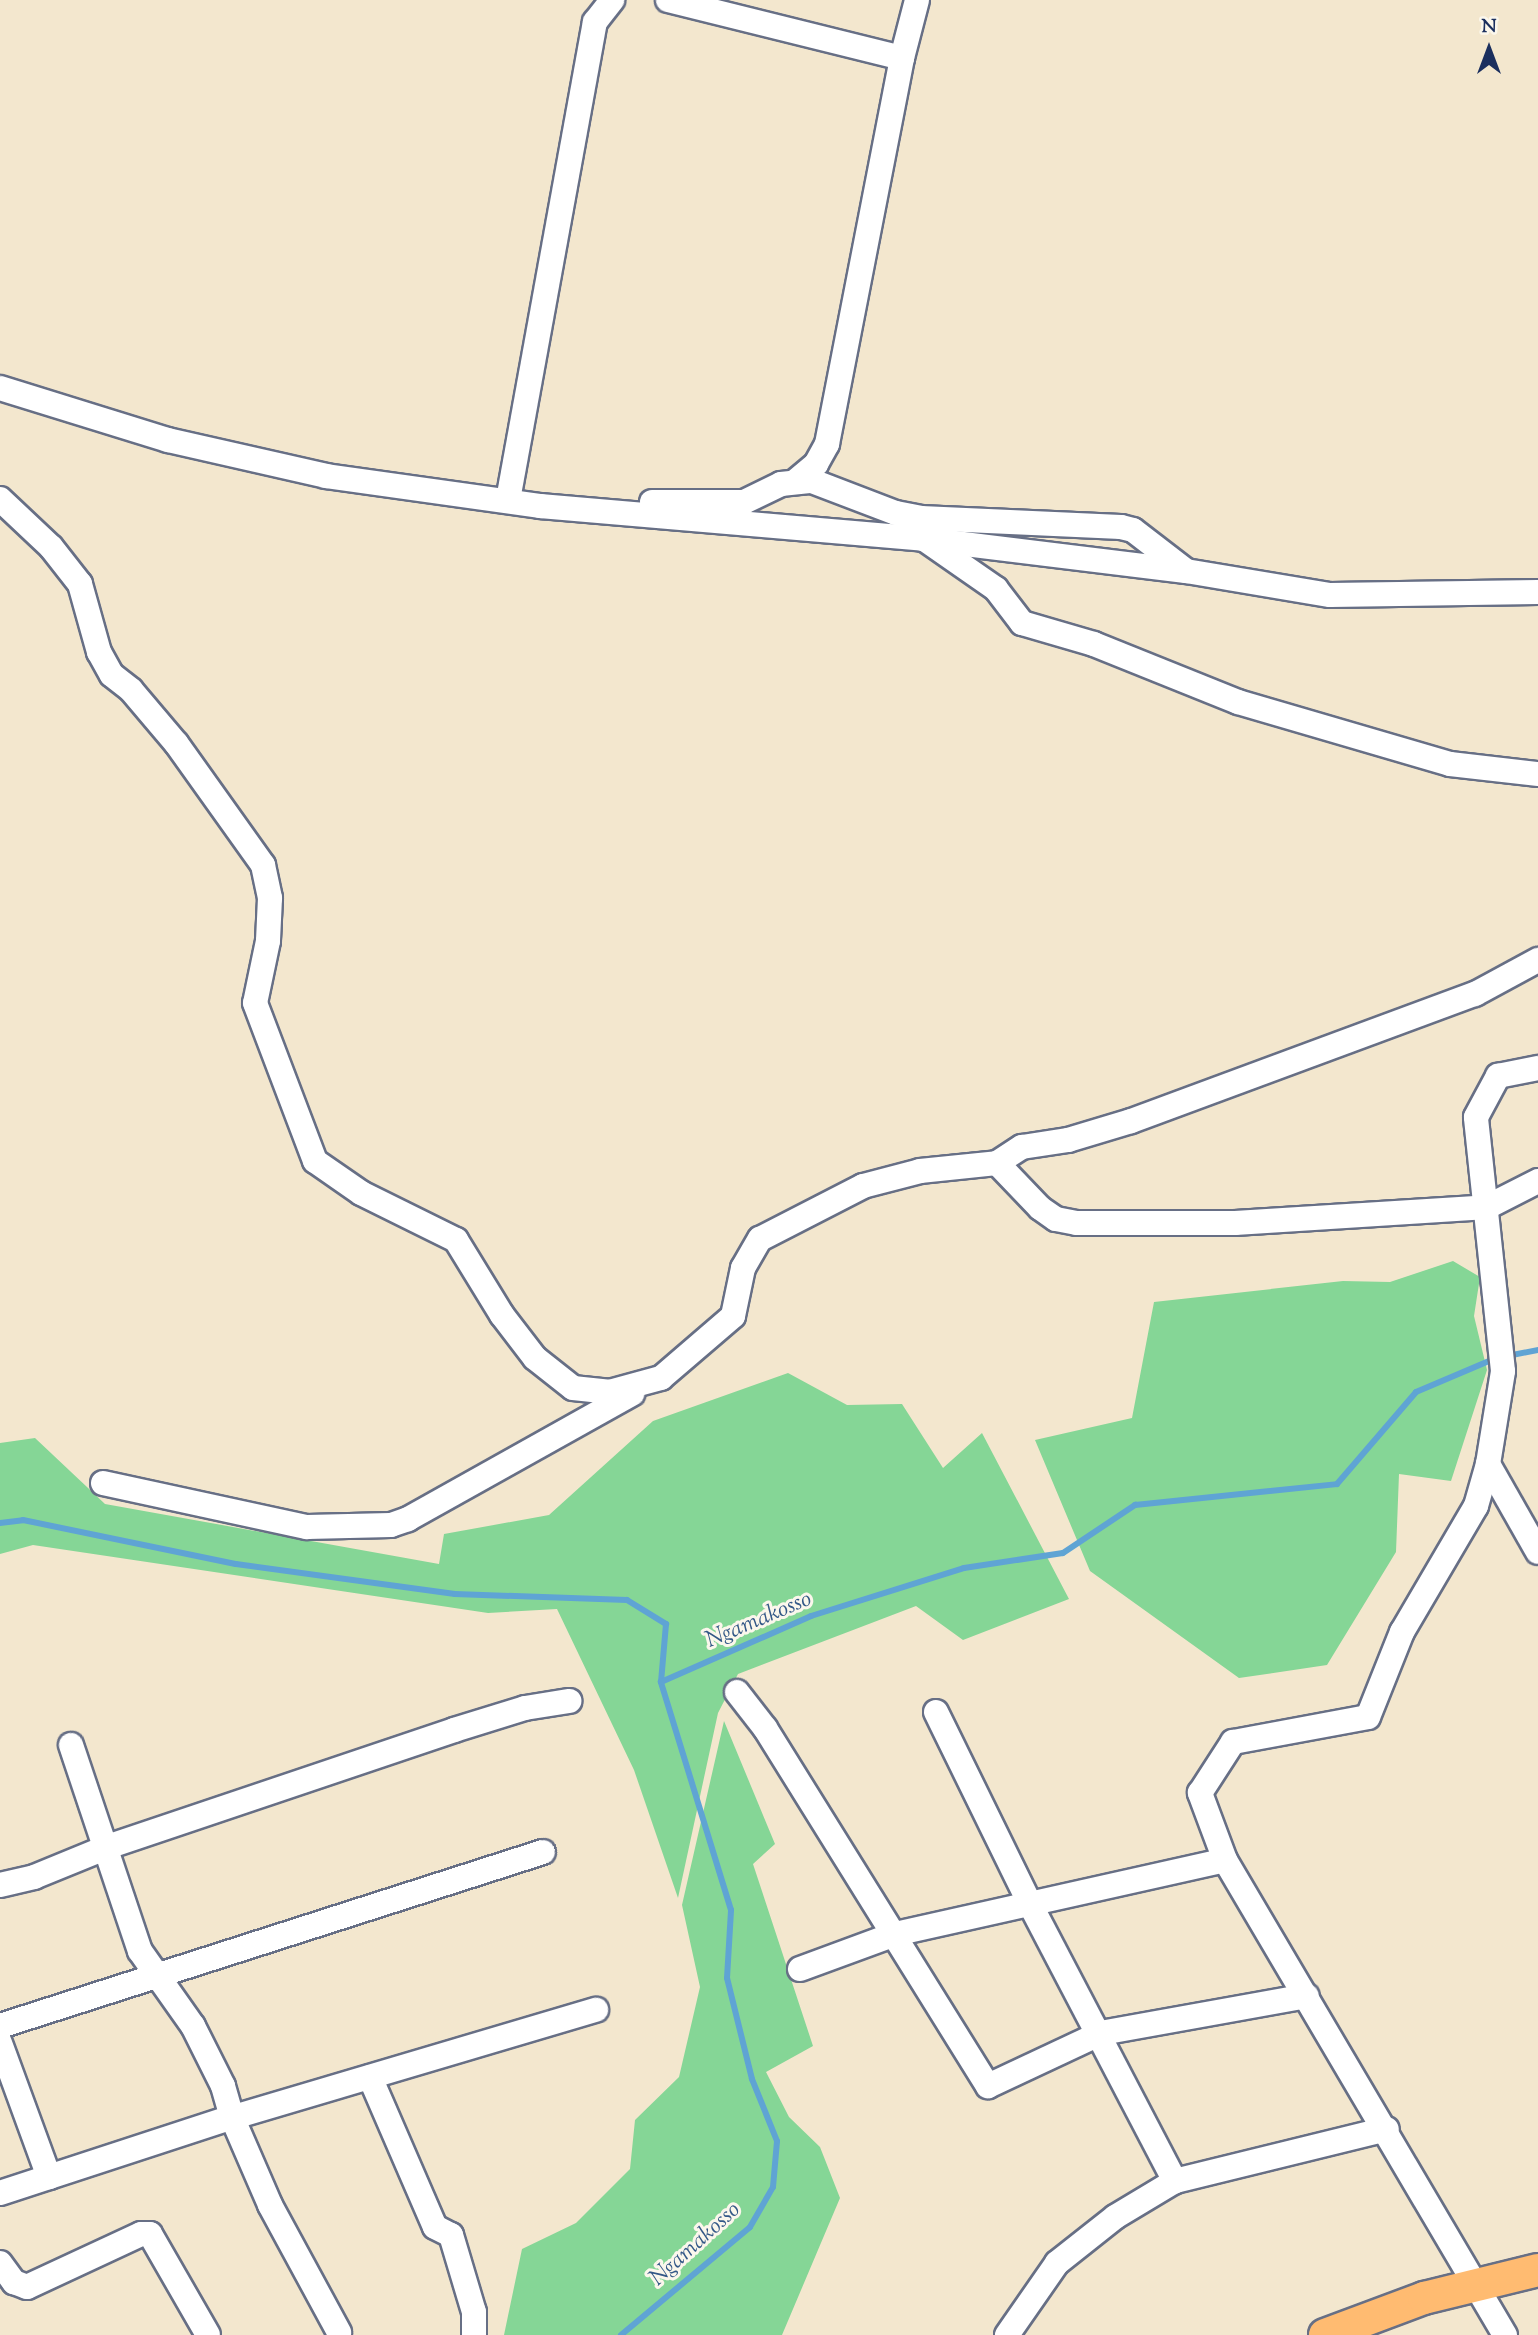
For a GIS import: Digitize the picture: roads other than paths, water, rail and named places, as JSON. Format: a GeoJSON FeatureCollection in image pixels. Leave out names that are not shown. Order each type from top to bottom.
{"type":"FeatureCollection","features":[{"type":"Feature","properties":{"kind":"main road"},"geometry":{"type":"LineString","coordinates":[[1336,2333],[1477,2285],[1538,2270]]}},
{"type":"Feature","properties":{"kind":"street"},"geometry":{"type":"LineString","coordinates":[[508,500],[595,22],[612,0]]}},
{"type":"Feature","properties":{"kind":"street"},"geometry":{"type":"LineString","coordinates":[[668,0],[901,58]]}},
{"type":"Feature","properties":{"kind":"street"},"geometry":{"type":"LineString","coordinates":[[540,506],[586,498],[744,502],[797,480],[817,464],[827,444],[901,58],[917,0]]}},
{"type":"Feature","properties":{"kind":"street"},"geometry":{"type":"LineString","coordinates":[[0,388],[169,440],[326,477],[540,506],[924,539],[1186,571],[1330,595],[1538,592]]}},
{"type":"Feature","properties":{"kind":"street"},"geometry":{"type":"LineString","coordinates":[[797,480],[834,487],[881,508],[921,518],[1122,527],[1133,530],[1186,571]]}},
{"type":"Feature","properties":{"kind":"street"},"geometry":{"type":"LineString","coordinates":[[0,499],[51,547],[80,584],[99,652],[112,675],[131,690],[176,743],[262,865],[270,898],[268,941],[255,1003],[315,1161],[361,1193],[456,1240],[468,1254],[502,1315],[535,1358],[573,1388],[609,1392],[661,1378]]}},
{"type":"Feature","properties":{"kind":"street"},"geometry":{"type":"LineString","coordinates":[[924,539],[996,589],[1022,623],[1094,644],[1238,702],[1450,764],[1538,774]]}},
{"type":"Feature","properties":{"kind":"street"},"geometry":{"type":"LineString","coordinates":[[103,1483],[307,1527],[391,1525],[408,1519],[661,1378],[733,1316],[743,1268],[760,1239],[863,1186],[920,1171],[997,1163],[1022,1147],[1131,1121],[1462,998],[1538,960]]}},
{"type":"Feature","properties":{"kind":"street"},"geometry":{"type":"LineString","coordinates":[[1506,2335],[1387,2129],[1225,1860],[1200,1793],[1233,1742],[1368,1717],[1402,1632],[1476,1506],[1488,1464],[1503,1371],[1501,1332],[1476,1117],[1499,1076],[1538,1068]]}},
{"type":"Feature","properties":{"kind":"street"},"geometry":{"type":"LineString","coordinates":[[997,1163],[1040,1208],[1056,1219],[1077,1223],[1236,1223],[1487,1207],[1538,1181]]}},
{"type":"Feature","properties":{"kind":"street"},"geometry":{"type":"LineString","coordinates":[[1488,1464],[1538,1552]]}},
{"type":"Feature","properties":{"kind":"street"},"geometry":{"type":"LineString","coordinates":[[737,1692],[765,1728],[988,2086],[1101,2033],[1307,1996]]}},
{"type":"Feature","properties":{"kind":"street"},"geometry":{"type":"LineString","coordinates":[[0,1885],[34,1878],[107,1846],[454,1730],[525,1708],[569,1701]]}},
{"type":"Feature","properties":{"kind":"street"},"geometry":{"type":"LineString","coordinates":[[936,1712],[1030,1904],[1101,2033],[1175,2181]]}},
{"type":"Feature","properties":{"kind":"street"},"geometry":{"type":"LineString","coordinates":[[71,1745],[140,1951],[198,2036],[223,2086],[232,2118],[270,2205],[339,2332]]}},
{"type":"Feature","properties":{"kind":"street"},"geometry":{"type":"LineString","coordinates":[[0,2026],[543,1852]]}},
{"type":"Feature","properties":{"kind":"street"},"geometry":{"type":"LineString","coordinates":[[800,1969],[895,1934],[1225,1860]]}},
{"type":"Feature","properties":{"kind":"street"},"geometry":{"type":"LineString","coordinates":[[0,2193],[232,2118],[596,2010]]}},
{"type":"Feature","properties":{"kind":"street"},"geometry":{"type":"LineString","coordinates":[[0,2043],[49,2177]]}},
{"type":"Feature","properties":{"kind":"street"},"geometry":{"type":"LineString","coordinates":[[370,2077],[435,2227],[452,2235],[474,2312],[474,2335]]}},
{"type":"Feature","properties":{"kind":"street"},"geometry":{"type":"LineString","coordinates":[[1007,2335],[1058,2263],[1115,2217],[1175,2181],[1387,2129]]}},
{"type":"Feature","properties":{"kind":"street"},"geometry":{"type":"LineString","coordinates":[[0,2263],[14,2282],[27,2287],[141,2234],[150,2234],[208,2335]]}},
{"type":"Feature","properties":{"kind":"waterway","name":"Ngamakosso"},"geometry":{"type":"LineString","coordinates":[[1507,1356],[1538,1350]]}},
{"type":"Feature","properties":{"kind":"waterway","name":"Ngamakosso"},"geometry":{"type":"LineString","coordinates":[[621,2335],[750,2227],[773,2187],[777,2141],[752,2079],[727,1978],[731,1910],[661,1682],[811,1616],[964,1568],[1063,1553],[1135,1505],[1337,1484],[1416,1392],[1496,1358]]}},
{"type":"Feature","properties":{"kind":"waterway"},"geometry":{"type":"LineString","coordinates":[[0,1523],[23,1520],[236,1564],[455,1594],[627,1600],[666,1624],[661,1682]]}}]}
